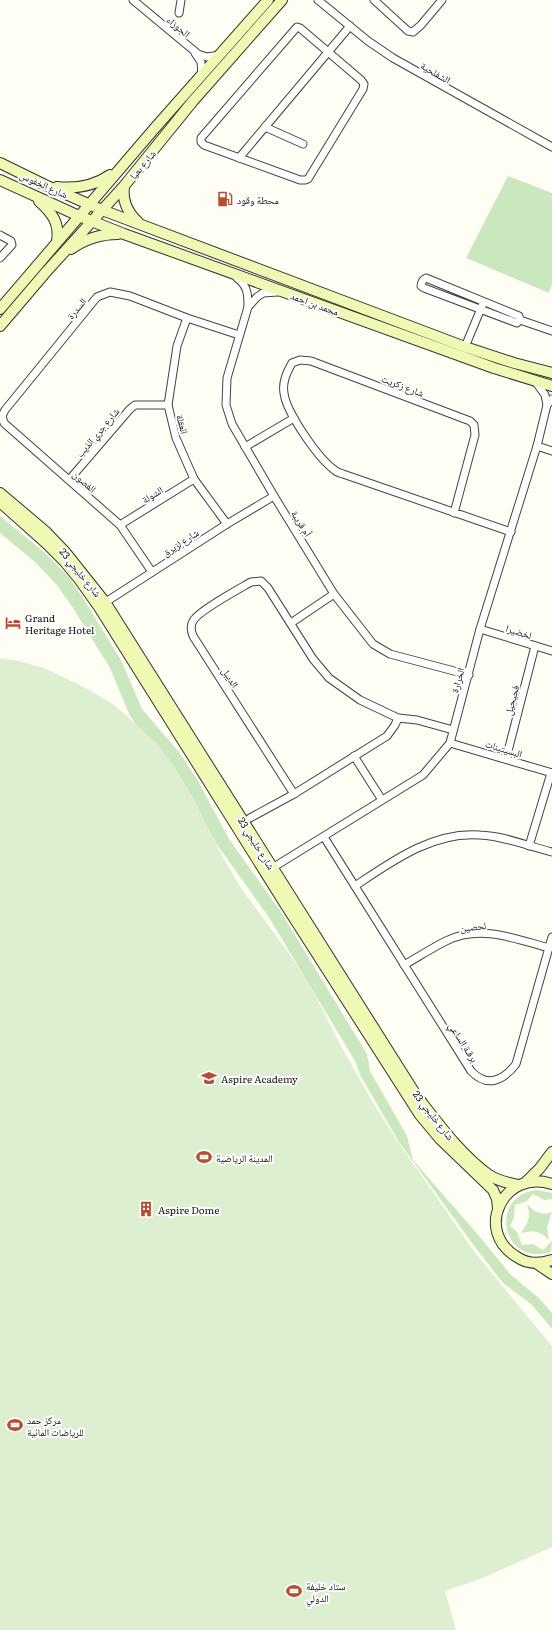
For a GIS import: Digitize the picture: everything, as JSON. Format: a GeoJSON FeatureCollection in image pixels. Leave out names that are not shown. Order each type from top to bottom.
{"type":"FeatureCollection","features":[{"type":"Feature","properties":{"kind":"main road","name":"شارع بعيا"},"geometry":{"type":"LineString","coordinates":[[0,309],[154,129],[221,55],[268,0]]}},
{"type":"Feature","properties":{"kind":"main road","name":"شارع بعيا"},"geometry":{"type":"LineString","coordinates":[[0,326],[124,186],[193,101],[282,0]]}},
{"type":"Feature","properties":{"kind":"main road","name":"شارع الخفوس"},"geometry":{"type":"LineString","coordinates":[[0,163],[89,204]]}},
{"type":"Feature","properties":{"kind":"main road"},"geometry":{"type":"LineString","coordinates":[[45,185],[74,188],[83,187],[99,182],[123,165]]}},
{"type":"Feature","properties":{"kind":"main road","name":"شارع الخفوس"},"geometry":{"type":"LineString","coordinates":[[0,180],[79,216]]}},
{"type":"Feature","properties":{"kind":"main road"},"geometry":{"type":"LineString","coordinates":[[124,186],[122,194],[124,203],[132,217],[139,224]]}},
{"type":"Feature","properties":{"kind":"main road"},"geometry":{"type":"LineString","coordinates":[[30,194],[53,216],[58,228],[57,241]]}},
{"type":"Feature","properties":{"kind":"main road","name":"محمد بن احمد"},"geometry":{"type":"LineString","coordinates":[[89,204],[465,347],[514,363],[552,373]]}},
{"type":"Feature","properties":{"kind":"main road","name":"محمد بن احمد"},"geometry":{"type":"LineString","coordinates":[[79,216],[91,222],[232,274],[494,368],[535,382],[552,386]]}},
{"type":"Feature","properties":{"kind":"main road"},"geometry":{"type":"LineString","coordinates":[[57,260],[78,245],[92,238],[109,234],[124,234]]}},
{"type":"Feature","properties":{"kind":"main road","name":"شارع خليجي 23"},"geometry":{"type":"LineString","coordinates":[[2,499],[64,561],[102,605],[386,1056],[420,1115],[440,1139],[493,1190],[497,1199],[498,1209]]}},
{"type":"Feature","properties":{"kind":"main road","name":"شارع خليجي 23"},"geometry":{"type":"LineString","coordinates":[[386,1056],[437,1122],[463,1150],[490,1175],[499,1180],[522,1184],[540,1181],[552,1184]]}},
{"type":"Feature","properties":{"kind":"main road"},"geometry":{"type":"LineString","coordinates":[[552,1152],[540,1168],[522,1184],[506,1195],[498,1209],[496,1217],[497,1230],[505,1248],[520,1259],[536,1263],[552,1274]]}},
{"type":"Feature","properties":{"kind":"main road"},"geometry":{"type":"LineString","coordinates":[[536,1263],[552,1260]]}},
{"type":"Feature","properties":{"kind":"street"},"geometry":{"type":"LineString","coordinates":[[179,13],[181,0]]}},
{"type":"Feature","properties":{"kind":"street","name":"الشفلحية"},"geometry":{"type":"LineString","coordinates":[[319,0],[350,26],[393,58],[552,147]]}},
{"type":"Feature","properties":{"kind":"street"},"geometry":{"type":"LineString","coordinates":[[374,0],[408,31],[413,32],[421,25],[442,0]]}},
{"type":"Feature","properties":{"kind":"street","name":"الجوزاء"},"geometry":{"type":"LineString","coordinates":[[137,1],[194,51]]}},
{"type":"Feature","properties":{"kind":"street"},"geometry":{"type":"LineString","coordinates":[[239,158],[350,26]]}},
{"type":"Feature","properties":{"kind":"street"},"geometry":{"type":"LineString","coordinates":[[296,27],[300,28],[329,51],[364,84],[363,89],[308,179],[300,180],[204,145],[201,142],[201,138],[296,27]]}},
{"type":"Feature","properties":{"kind":"street"},"geometry":{"type":"LineString","coordinates":[[194,51],[207,57],[221,55]]}},
{"type":"Feature","properties":{"kind":"street"},"geometry":{"type":"LineString","coordinates":[[194,51],[201,62],[202,76]]}},
{"type":"Feature","properties":{"kind":"street"},"geometry":{"type":"LineString","coordinates":[[265,127],[304,144]]}},
{"type":"Feature","properties":{"kind":"street"},"geometry":{"type":"LineString","coordinates":[[0,235],[8,238],[12,244],[0,258]]}},
{"type":"Feature","properties":{"kind":"street","name":"أم قريبة"},"geometry":{"type":"LineString","coordinates":[[232,274],[244,283],[248,292],[248,307],[227,378],[226,405],[232,424],[245,447],[334,594],[374,644],[390,654],[469,675]]}},
{"type":"Feature","properties":{"kind":"street"},"geometry":{"type":"LineString","coordinates":[[482,305],[426,278],[421,284],[424,288],[519,316],[520,320],[552,331]]}},
{"type":"Feature","properties":{"kind":"street","name":"السدرة"},"geometry":{"type":"LineString","coordinates":[[5,410],[97,297],[110,292],[130,296],[187,318],[239,335]]}},
{"type":"Feature","properties":{"kind":"street","name":"أم قريبة"},"geometry":{"type":"LineString","coordinates":[[248,307],[256,297],[263,293],[283,292]]}},
{"type":"Feature","properties":{"kind":"street"},"geometry":{"type":"LineString","coordinates":[[465,347],[482,305]]}},
{"type":"Feature","properties":{"kind":"street","name":"العقلة"},"geometry":{"type":"LineString","coordinates":[[187,318],[177,346],[168,405],[176,438],[194,479],[227,524]]}},
{"type":"Feature","properties":{"kind":"street","name":"شارع زكريت"},"geometry":{"type":"LineString","coordinates":[[454,513],[476,435],[474,424],[470,421],[311,361],[300,360],[292,363],[284,382],[285,397],[294,418],[317,452],[332,469],[342,474],[454,513],[512,532]]}},
{"type":"Feature","properties":{"kind":"street"},"geometry":{"type":"LineString","coordinates":[[535,382],[545,396],[547,405]]}},
{"type":"Feature","properties":{"kind":"street","name":"الخرارة"},"geometry":{"type":"LineString","coordinates":[[269,870],[423,775],[450,743],[480,629],[512,532],[537,446],[547,405],[552,399]]}},
{"type":"Feature","properties":{"kind":"street","name":"شارع جري الذيب"},"geometry":{"type":"LineString","coordinates":[[69,480],[135,405],[168,405]]}},
{"type":"Feature","properties":{"kind":"street","name":"الغصون"},"geometry":{"type":"LineString","coordinates":[[5,410],[2,416],[4,423],[120,525],[152,572]]}},
{"type":"Feature","properties":{"kind":"street"},"geometry":{"type":"LineString","coordinates":[[245,447],[294,418]]}},
{"type":"Feature","properties":{"kind":"street"},"geometry":{"type":"LineString","coordinates":[[537,446],[552,450]]}},
{"type":"Feature","properties":{"kind":"street","name":"الشولة"},"geometry":{"type":"LineString","coordinates":[[120,525],[194,479]]}},
{"type":"Feature","properties":{"kind":"street","name":"شارع لزيرق"},"geometry":{"type":"LineString","coordinates":[[102,605],[227,524],[274,496]]}},
{"type":"Feature","properties":{"kind":"street","name":"الديبل"},"geometry":{"type":"LineString","coordinates":[[294,794],[193,636],[191,627],[192,622],[199,614],[250,582],[261,581],[268,588],[313,659],[329,678],[365,703],[398,718],[417,720],[453,730]]}},
{"type":"Feature","properties":{"kind":"street"},"geometry":{"type":"LineString","coordinates":[[291,623],[334,594]]}},
{"type":"Feature","properties":{"kind":"street","name":"لخضيرا"},"geometry":{"type":"LineString","coordinates":[[480,629],[552,651]]}},
{"type":"Feature","properties":{"kind":"street","name":"فحيحيل"},"geometry":{"type":"LineString","coordinates":[[506,759],[535,646]]}},
{"type":"Feature","properties":{"kind":"street"},"geometry":{"type":"LineString","coordinates":[[250,818],[294,794],[387,736],[394,728],[398,718]]}},
{"type":"Feature","properties":{"kind":"street","name":"البسيتينات"},"geometry":{"type":"LineString","coordinates":[[450,743],[552,773]]}},
{"type":"Feature","properties":{"kind":"street"},"geometry":{"type":"LineString","coordinates":[[354,756],[382,800]]}},
{"type":"Feature","properties":{"kind":"street"},"geometry":{"type":"LineString","coordinates":[[529,846],[552,773]]}},
{"type":"Feature","properties":{"kind":"street"},"geometry":{"type":"LineString","coordinates":[[354,886],[405,854],[444,838],[466,834],[481,834],[502,838],[552,852]]}},
{"type":"Feature","properties":{"kind":"street","name":"برقـة الساعي"},"geometry":{"type":"LineString","coordinates":[[324,837],[470,1070],[478,1078],[486,1081],[502,1078],[510,1072],[516,1064],[552,937]]}},
{"type":"Feature","properties":{"kind":"street","name":"لحصين"},"geometry":{"type":"LineString","coordinates":[[404,965],[447,940],[479,933],[498,934],[549,948]]}},
{"type":"Feature","properties":{"kind":"green space"},"geometry":{"type":"Polygon","coordinates":[[[508,176],[552,193],[552,284],[549,293],[466,258],[508,176]]]}},
{"type":"Feature","properties":{"kind":"green space"},"geometry":{"type":"Polygon","coordinates":[[[0,516],[44,552],[68,576],[85,601],[122,662],[142,709],[179,752],[197,779],[229,839],[281,912],[367,1054],[370,1071],[407,1136],[413,1160],[511,1275],[539,1298],[552,1313],[552,1329],[532,1305],[503,1283],[472,1243],[399,1142],[360,1075],[355,1061],[270,919],[218,846],[201,817],[130,716],[110,668],[73,608],[57,585],[35,562],[0,533],[0,516]]]}},
{"type":"Feature","properties":{"kind":"green space","name":"المدينة الرياضية"},"geometry":{"type":"Polygon","coordinates":[[[0,658],[19,661],[44,668],[88,689],[114,705],[128,717],[155,742],[172,763],[193,797],[221,854],[241,888],[293,959],[312,989],[342,1048],[375,1106],[396,1139],[476,1254],[552,1346],[552,1547],[483,1578],[445,1591],[456,1630],[0,1630],[0,658]]]}},
{"type":"Feature","properties":{"kind":"green space"},"geometry":{"type":"Polygon","coordinates":[[[537,1190],[552,1193],[552,1199],[544,1200],[533,1194],[527,1201],[515,1205],[514,1218],[510,1226],[517,1232],[522,1245],[533,1244],[543,1250],[552,1241],[551,1252],[534,1254],[521,1249],[512,1240],[507,1228],[507,1216],[511,1204],[521,1195],[537,1190]]]}},
{"type":"Feature","properties":{"kind":"green space"},"geometry":{"type":"Polygon","coordinates":[[[527,1205],[539,1213],[545,1214],[552,1212],[547,1228],[549,1240],[540,1233],[536,1232],[521,1233],[529,1217],[527,1205]]]}},
{"type":"Feature","properties":{"kind":"place","name":"محطة وقود"},"geometry":{"type":"Point","coordinates":[225,199]}},
{"type":"Feature","properties":{"kind":"place","name":"Grand Heritage Hotel"},"geometry":{"type":"Point","coordinates":[13,623]}},
{"type":"Feature","properties":{"kind":"place","name":"Aspire Academy"},"geometry":{"type":"Point","coordinates":[209,1078]}},
{"type":"Feature","properties":{"kind":"place","name":"المدينة الرياضية"},"geometry":{"type":"Point","coordinates":[204,1157]}},
{"type":"Feature","properties":{"kind":"place","name":"Aspire Dome"},"geometry":{"type":"Point","coordinates":[146,1209]}},
{"type":"Feature","properties":{"kind":"place","name":"مركز حمد للرياضات المائية"},"geometry":{"type":"Point","coordinates":[15,1425]}},
{"type":"Feature","properties":{"kind":"place","name":"ستاد خليفة الدولي"},"geometry":{"type":"Point","coordinates":[294,1591]}}]}
